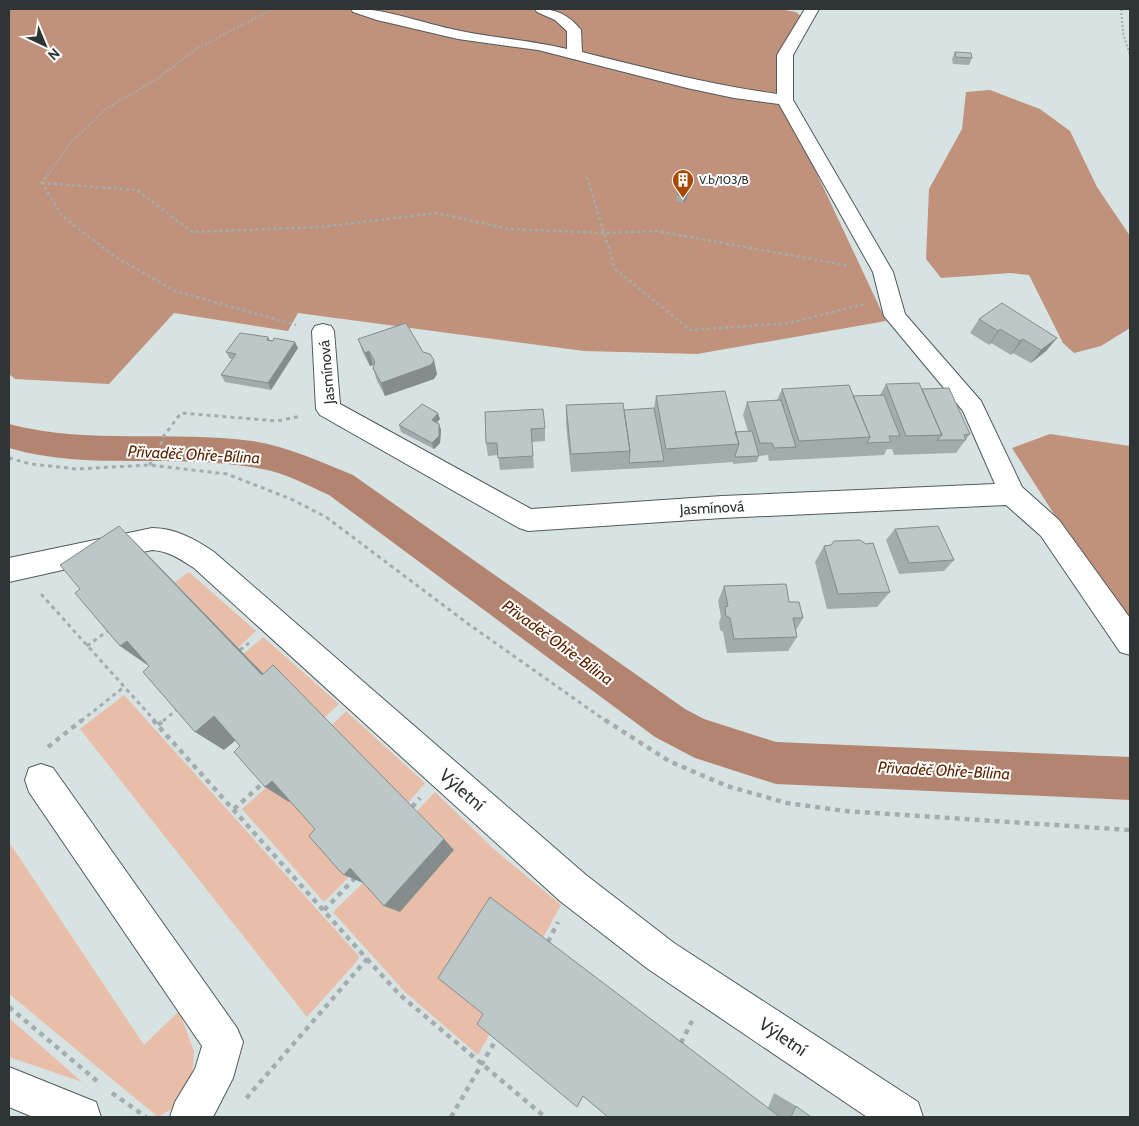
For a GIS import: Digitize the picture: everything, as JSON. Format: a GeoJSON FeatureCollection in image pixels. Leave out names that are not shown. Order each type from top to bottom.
{"type":"FeatureCollection","features":[{"type":"Feature","properties":{"kind":"street"},"geometry":{"type":"LineString","coordinates":[[358,9],[382,18],[458,35],[538,46],[687,83],[734,93],[785,100]]}},
{"type":"Feature","properties":{"kind":"street"},"geometry":{"type":"LineString","coordinates":[[542,9],[560,16],[574,30],[574,56]]}},
{"type":"Feature","properties":{"kind":"street"},"geometry":{"type":"LineString","coordinates":[[812,9],[785,55],[785,100],[883,272],[895,316],[973,407],[1012,494],[1050,528],[1130,642]]}},
{"type":"Feature","properties":{"kind":"street","name":"Jasmínová"},"geometry":{"type":"LineString","coordinates":[[323,331],[328,409],[528,520],[722,507],[1012,494]]}},
{"type":"Feature","properties":{"kind":"street","name":"Výletní"},"geometry":{"type":"LineString","coordinates":[[14,570],[152,539],[166,538],[176,542],[204,560],[573,888],[661,956],[903,1117]]}},
{"type":"Feature","properties":{"kind":"street"},"geometry":{"type":"LineString","coordinates":[[42,765],[223,1042],[213,1078],[190,1117]]}},
{"type":"Feature","properties":{"kind":"street"},"geometry":{"type":"LineString","coordinates":[[9,1087],[81,1117]]}},
{"type":"Feature","properties":{"kind":"path"},"geometry":{"type":"LineString","coordinates":[[42,183],[71,142],[107,108],[157,79],[196,50],[273,9]]}},
{"type":"Feature","properties":{"kind":"path"},"geometry":{"type":"LineString","coordinates":[[1121,9],[1123,33],[1130,55]]}},
{"type":"Feature","properties":{"kind":"path"},"geometry":{"type":"LineString","coordinates":[[587,177],[614,269],[690,330],[790,323],[891,297]]}},
{"type":"Feature","properties":{"kind":"path"},"geometry":{"type":"LineString","coordinates":[[42,183],[137,190],[192,232],[321,227],[436,213],[509,229],[604,233],[657,232],[883,272]]}},
{"type":"Feature","properties":{"kind":"path"},"geometry":{"type":"LineString","coordinates":[[42,183],[62,216],[114,256],[175,291],[323,331]]}},
{"type":"Feature","properties":{"kind":"path"},"geometry":{"type":"LineString","coordinates":[[149,466],[157,458],[163,437],[181,413],[277,421],[328,409]]}},
{"type":"Feature","properties":{"kind":"path"},"geometry":{"type":"LineString","coordinates":[[9,458],[31,464],[77,469],[149,466],[227,474],[291,499],[326,517],[467,623],[619,730],[669,760],[727,786],[787,803],[844,811],[1130,830]]}},
{"type":"Feature","properties":{"kind":"path"},"geometry":{"type":"LineString","coordinates":[[14,570],[87,646],[400,995],[545,1117]]}},
{"type":"Feature","properties":{"kind":"path"},"geometry":{"type":"LineString","coordinates":[[87,646],[114,626]]}},
{"type":"Feature","properties":{"kind":"path"},"geometry":{"type":"LineString","coordinates":[[42,765],[124,687]]}},
{"type":"Feature","properties":{"kind":"path"},"geometry":{"type":"LineString","coordinates":[[158,725],[183,704]]}},
{"type":"Feature","properties":{"kind":"path"},"geometry":{"type":"LineString","coordinates":[[234,809],[268,778]]}},
{"type":"Feature","properties":{"kind":"path"},"geometry":{"type":"LineString","coordinates":[[324,910],[356,876]]}},
{"type":"Feature","properties":{"kind":"path"},"geometry":{"type":"LineString","coordinates":[[236,1110],[367,960]]}},
{"type":"Feature","properties":{"kind":"path"},"geometry":{"type":"LineString","coordinates":[[9,1007],[103,1086]]}},
{"type":"Feature","properties":{"kind":"path"},"geometry":{"type":"LineString","coordinates":[[681,1043],[696,1011]]}},
{"type":"Feature","properties":{"kind":"path"},"geometry":{"type":"LineString","coordinates":[[451,1117],[501,1032]]}},
{"type":"Feature","properties":{"kind":"path"},"geometry":{"type":"LineString","coordinates":[[110,1092],[146,1117]]}},
{"type":"Feature","properties":{"kind":"shaded area"},"geometry":{"type":"Polygon","coordinates":[[[9,9],[778,9],[796,12],[802,17],[784,45],[788,112],[886,321],[697,354],[584,351],[298,313],[288,331],[174,313],[109,384],[15,379],[9,374],[9,9]]]}},
{"type":"Feature","properties":{"kind":"shaded area"},"geometry":{"type":"Polygon","coordinates":[[[990,90],[1040,109],[1070,131],[1097,187],[1130,236],[1130,328],[1101,346],[1074,353],[1063,343],[1029,275],[1010,273],[941,278],[926,259],[929,189],[962,129],[966,92],[990,90]]]}},
{"type":"Feature","properties":{"kind":"shaded area"},"geometry":{"type":"Polygon","coordinates":[[[1050,434],[1130,446],[1130,627],[1101,588],[1012,448],[1050,434]]]}},
{"type":"Feature","properties":{"kind":"shaded area"},"geometry":{"type":"Polygon","coordinates":[[[189,572],[256,631],[238,648],[175,582],[189,572]]]}},
{"type":"Feature","properties":{"kind":"shaded area"},"geometry":{"type":"Polygon","coordinates":[[[263,637],[339,704],[324,718],[285,696],[243,654],[263,637]]]}},
{"type":"Feature","properties":{"kind":"shaded area"},"geometry":{"type":"Polygon","coordinates":[[[124,695],[359,956],[357,961],[307,1017],[80,729],[124,695]]]}},
{"type":"Feature","properties":{"kind":"shaded area"},"geometry":{"type":"Polygon","coordinates":[[[346,711],[425,783],[408,803],[332,725],[346,711]]]}},
{"type":"Feature","properties":{"kind":"shaded area"},"geometry":{"type":"Polygon","coordinates":[[[272,782],[289,801],[295,796],[353,873],[324,902],[242,809],[272,782]]]}},
{"type":"Feature","properties":{"kind":"shaded area"},"geometry":{"type":"Polygon","coordinates":[[[435,792],[495,850],[561,905],[478,1055],[405,992],[333,912],[369,877],[400,911],[454,850],[416,812],[435,792]]]}},
{"type":"Feature","properties":{"kind":"shaded area"},"geometry":{"type":"Polygon","coordinates":[[[9,842],[144,1045],[179,1011],[194,1051],[192,1080],[184,1102],[158,1117],[9,994],[9,842]]]}},
{"type":"Feature","properties":{"kind":"shaded area"},"geometry":{"type":"Polygon","coordinates":[[[9,1018],[82,1082],[9,1057],[9,1018]]]}},
{"type":"Feature","properties":{"kind":"building"},"geometry":{"type":"Polygon","coordinates":[[[955,52],[971,53],[972,58],[956,57],[955,52]]]}},
{"type":"Feature","properties":{"kind":"building"},"geometry":{"type":"Polygon","coordinates":[[[682,185],[689,187],[688,193],[684,196],[677,194],[682,185]]]}},
{"type":"Feature","properties":{"kind":"building"},"geometry":{"type":"Polygon","coordinates":[[[1002,303],[1057,338],[1041,350],[1023,339],[1020,341],[1000,329],[998,331],[979,319],[1002,303]]]}},
{"type":"Feature","properties":{"kind":"building"},"geometry":{"type":"Polygon","coordinates":[[[406,323],[423,352],[430,354],[434,360],[431,365],[381,383],[373,368],[375,362],[369,351],[365,353],[358,339],[406,323]]]}},
{"type":"Feature","properties":{"kind":"building"},"geometry":{"type":"Polygon","coordinates":[[[240,333],[268,337],[267,340],[273,341],[274,338],[295,342],[268,383],[221,375],[236,354],[226,352],[240,333]]]}},
{"type":"Feature","properties":{"kind":"building"},"geometry":{"type":"Polygon","coordinates":[[[919,383],[942,435],[906,436],[886,384],[919,383]]]}},
{"type":"Feature","properties":{"kind":"building"},"geometry":{"type":"Polygon","coordinates":[[[849,385],[870,437],[799,441],[782,389],[849,385]]]}},
{"type":"Feature","properties":{"kind":"building"},"geometry":{"type":"Polygon","coordinates":[[[949,388],[970,434],[964,435],[966,440],[937,440],[942,435],[922,389],[949,388]]]}},
{"type":"Feature","properties":{"kind":"building"},"geometry":{"type":"Polygon","coordinates":[[[725,391],[739,444],[666,449],[656,396],[725,391]]]}},
{"type":"Feature","properties":{"kind":"building"},"geometry":{"type":"Polygon","coordinates":[[[884,395],[900,436],[889,436],[891,442],[867,443],[870,437],[853,396],[884,395]]]}},
{"type":"Feature","properties":{"kind":"building"},"geometry":{"type":"Polygon","coordinates":[[[781,400],[796,447],[774,448],[772,443],[760,443],[747,402],[781,400]]]}},
{"type":"Feature","properties":{"kind":"building"},"geometry":{"type":"Polygon","coordinates":[[[623,403],[630,451],[571,454],[566,405],[623,403]]]}},
{"type":"Feature","properties":{"kind":"building"},"geometry":{"type":"Polygon","coordinates":[[[422,404],[438,413],[432,420],[439,424],[439,436],[432,443],[399,425],[422,404]]]}},
{"type":"Feature","properties":{"kind":"building"},"geometry":{"type":"Polygon","coordinates":[[[654,408],[664,461],[629,463],[630,451],[624,410],[654,408]]]}},
{"type":"Feature","properties":{"kind":"building"},"geometry":{"type":"Polygon","coordinates":[[[543,409],[545,428],[531,429],[533,456],[498,458],[497,443],[486,443],[485,412],[543,409]]]}},
{"type":"Feature","properties":{"kind":"building"},"geometry":{"type":"Polygon","coordinates":[[[752,431],[759,456],[735,457],[739,444],[735,432],[752,431]]]}},
{"type":"Feature","properties":{"kind":"building"},"geometry":{"type":"Polygon","coordinates":[[[119,526],[262,675],[273,665],[444,839],[384,906],[350,868],[344,875],[337,868],[309,836],[315,829],[272,781],[265,787],[234,752],[240,746],[214,716],[195,732],[143,672],[149,666],[127,641],[120,646],[75,593],[80,589],[60,565],[119,526]]]}},
{"type":"Feature","properties":{"kind":"building"},"geometry":{"type":"Polygon","coordinates":[[[938,526],[954,560],[909,563],[895,529],[938,526]]]}},
{"type":"Feature","properties":{"kind":"building"},"geometry":{"type":"Polygon","coordinates":[[[860,540],[866,544],[873,543],[890,592],[838,594],[824,546],[831,545],[834,541],[860,540]]]}},
{"type":"Feature","properties":{"kind":"building"},"geometry":{"type":"Polygon","coordinates":[[[786,584],[789,602],[799,602],[803,618],[793,618],[797,637],[734,639],[730,618],[726,616],[725,607],[728,606],[724,586],[786,584]]]}},
{"type":"Feature","properties":{"kind":"building"},"geometry":{"type":"Polygon","coordinates":[[[490,897],[780,1117],[608,1117],[583,1096],[577,1107],[477,1024],[483,1014],[438,978],[490,897]]]}},
{"type":"Feature","properties":{"kind":"building"},"geometry":{"type":"Polygon","coordinates":[[[796,1106],[811,1117],[791,1117],[796,1106]]]}},
{"type":"Feature","properties":{"kind":"waterway","name":"Přivaděč Ohře-Bílina"},"geometry":{"type":"LineString","coordinates":[[9,436],[37,443],[65,446],[235,452],[275,459],[309,471],[341,485],[670,723],[695,737],[776,763],[1130,779]]}},
{"type":"Feature","properties":{"kind":"place","name":"V.b/103/B"},"geometry":{"type":"Point","coordinates":[683,199]}}]}
